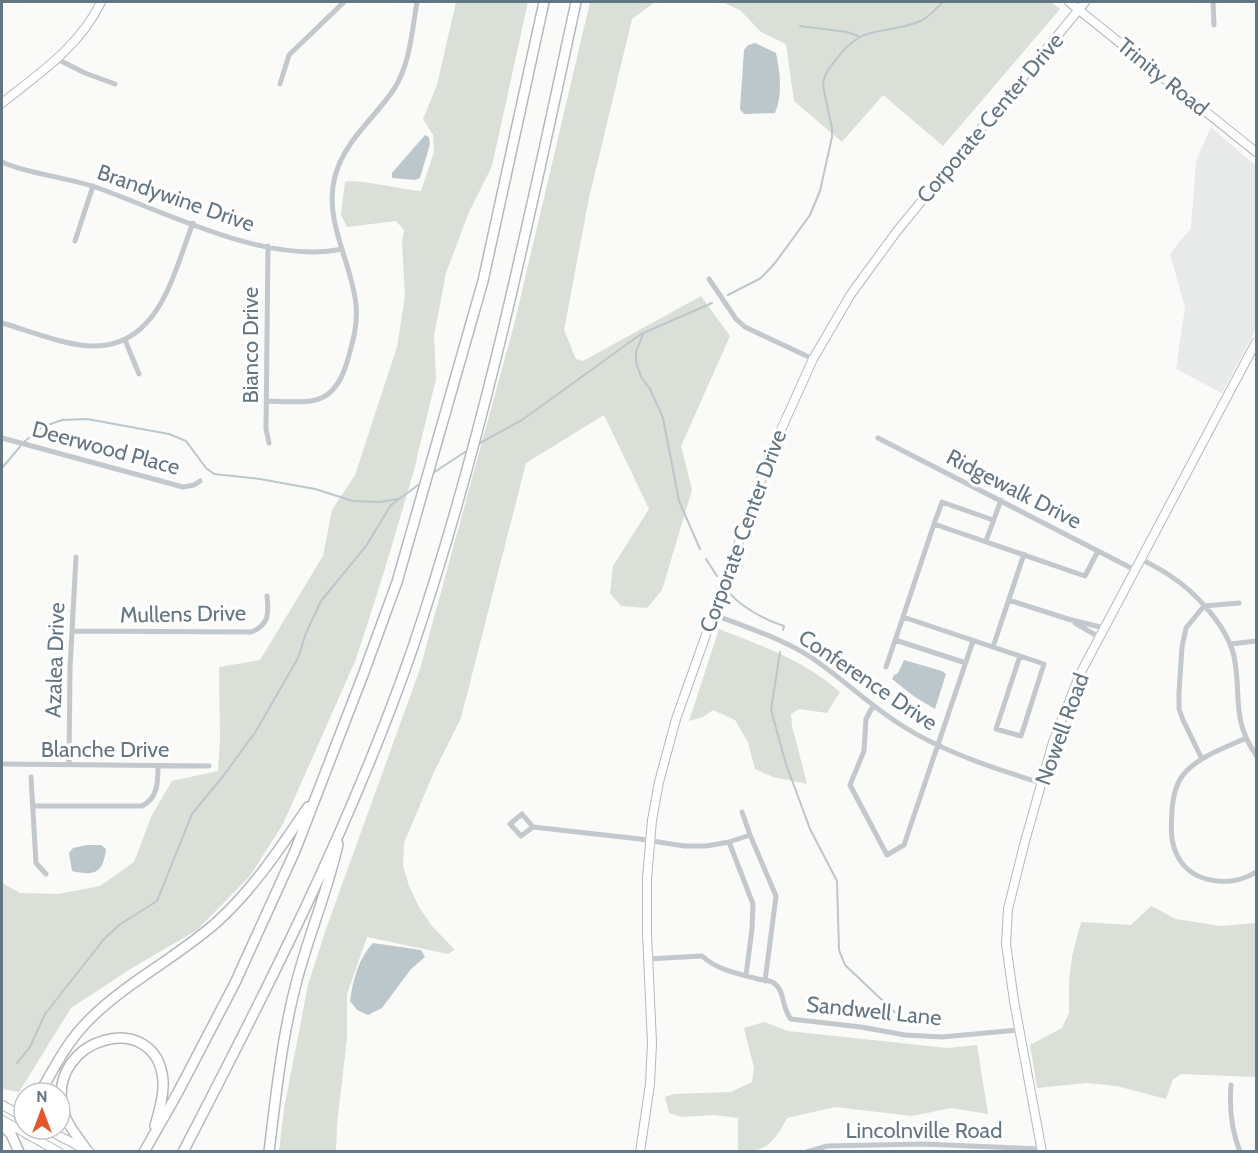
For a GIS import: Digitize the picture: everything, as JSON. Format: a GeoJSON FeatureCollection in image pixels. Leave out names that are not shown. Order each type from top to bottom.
{"type":"FeatureCollection","features":[{"type":"Feature","properties":{"kind":"highway"},"geometry":{"type":"LineString","coordinates":[[144,1152],[235,983],[295,851],[397,582],[483,281],[544,2]]}},
{"type":"Feature","properties":{"kind":"highway"},"geometry":{"type":"LineString","coordinates":[[183,1152],[243,1037],[341,829],[412,650],[465,482],[519,262],[576,2]]}},
{"type":"Feature","properties":{"kind":"highway"},"geometry":{"type":"LineString","coordinates":[[47,1081],[67,1047],[88,1021],[118,995],[197,939],[238,901],[273,860],[317,792]]}},
{"type":"Feature","properties":{"kind":"highway"},"geometry":{"type":"LineString","coordinates":[[269,1152],[279,1070],[290,1012],[305,949],[333,866],[341,829]]}},
{"type":"Feature","properties":{"kind":"highway"},"geometry":{"type":"LineString","coordinates":[[88,1150],[65,1118],[61,1100],[62,1087],[68,1068],[76,1057],[92,1044],[110,1038],[122,1038],[139,1043],[153,1054],[161,1070],[163,1092],[151,1140]]}},
{"type":"Feature","properties":{"kind":"highway"},"geometry":{"type":"LineString","coordinates":[[2,1125],[11,1134],[18,1152]]}},
{"type":"Feature","properties":{"kind":"street"},"geometry":{"type":"LineString","coordinates":[[2,103],[57,59],[79,36],[101,2]]}},
{"type":"Feature","properties":{"kind":"street"},"geometry":{"type":"LineString","coordinates":[[280,84],[289,55],[344,2]]}},
{"type":"Feature","properties":{"kind":"street"},"geometry":{"type":"LineString","coordinates":[[266,401],[307,402],[320,399],[331,392],[340,381],[355,334],[357,318],[355,296],[332,205],[336,175],[347,148],[397,83],[406,61],[417,2]]}},
{"type":"Feature","properties":{"kind":"street","name":"Trinity Road"},"geometry":{"type":"LineString","coordinates":[[1069,2],[1257,152]]}},
{"type":"Feature","properties":{"kind":"street","name":"Corporate Center Drive"},"geometry":{"type":"LineString","coordinates":[[640,1152],[648,1103],[652,1056],[646,897],[650,840],[659,782],[669,741],[712,614],[771,452],[813,359],[850,297],[897,231],[1085,2]]}},
{"type":"Feature","properties":{"kind":"street"},"geometry":{"type":"LineString","coordinates":[[1214,2],[1214,25]]}},
{"type":"Feature","properties":{"kind":"street"},"geometry":{"type":"LineString","coordinates":[[57,59],[115,84]]}},
{"type":"Feature","properties":{"kind":"street","name":"Brandywine Drive"},"geometry":{"type":"LineString","coordinates":[[2,162],[93,186],[222,234],[268,246],[312,251],[342,249]]}},
{"type":"Feature","properties":{"kind":"street"},"geometry":{"type":"LineString","coordinates":[[75,241],[93,186]]}},
{"type":"Feature","properties":{"kind":"street"},"geometry":{"type":"LineString","coordinates":[[2,323],[89,346],[125,340],[143,328],[159,309],[193,224]]}},
{"type":"Feature","properties":{"kind":"street","name":"Bianco Drive"},"geometry":{"type":"LineString","coordinates":[[268,246],[266,429],[269,443]]}},
{"type":"Feature","properties":{"kind":"street"},"geometry":{"type":"LineString","coordinates":[[709,279],[736,319],[745,327],[813,359]]}},
{"type":"Feature","properties":{"kind":"street"},"geometry":{"type":"LineString","coordinates":[[125,340],[139,374]]}},
{"type":"Feature","properties":{"kind":"street","name":"Nowell Road"},"geometry":{"type":"LineString","coordinates":[[1041,1150],[1008,965],[1006,925],[1013,884],[1041,783],[1063,716],[1099,637],[1257,342]]}},
{"type":"Feature","properties":{"kind":"street","name":"Deerwood Place"},"geometry":{"type":"LineString","coordinates":[[2,438],[173,485],[183,487],[200,481]]}},
{"type":"Feature","properties":{"kind":"street","name":"Ridgewalk Drive"},"geometry":{"type":"LineString","coordinates":[[878,438],[1135,570]]}},
{"type":"Feature","properties":{"kind":"street"},"geometry":{"type":"LineString","coordinates":[[986,541],[1001,500]]}},
{"type":"Feature","properties":{"kind":"street"},"geometry":{"type":"LineString","coordinates":[[886,667],[942,502],[993,520]]}},
{"type":"Feature","properties":{"kind":"street"},"geometry":{"type":"LineString","coordinates":[[934,524],[1085,576],[1098,551]]}},
{"type":"Feature","properties":{"kind":"street"},"geometry":{"type":"LineString","coordinates":[[993,647],[1024,554]]}},
{"type":"Feature","properties":{"kind":"street","name":"Azalea Drive"},"geometry":{"type":"LineString","coordinates":[[69,765],[76,557]]}},
{"type":"Feature","properties":{"kind":"street"},"geometry":{"type":"LineString","coordinates":[[1141,559],[1170,575],[1204,606],[1221,626],[1231,644],[1235,661],[1238,713],[1246,738],[1257,755]]}},
{"type":"Feature","properties":{"kind":"street","name":"Mullens Drive"},"geometry":{"type":"LineString","coordinates":[[72,631],[251,632],[260,628],[267,619],[267,596]]}},
{"type":"Feature","properties":{"kind":"street"},"geometry":{"type":"LineString","coordinates":[[1009,600],[1068,620],[1104,628]]}},
{"type":"Feature","properties":{"kind":"street"},"geometry":{"type":"LineString","coordinates":[[1202,759],[1179,708],[1182,647],[1186,628],[1204,606],[1239,603]]}},
{"type":"Feature","properties":{"kind":"street","name":"Conference Drive"},"geometry":{"type":"LineString","coordinates":[[712,614],[789,645],[809,657],[901,726],[972,759],[1041,783]]}},
{"type":"Feature","properties":{"kind":"street"},"geometry":{"type":"LineString","coordinates":[[903,617],[973,641],[993,647],[1020,656],[1044,664],[1021,736],[996,729],[1020,656]]}},
{"type":"Feature","properties":{"kind":"street"},"geometry":{"type":"LineString","coordinates":[[1068,620],[1099,637]]}},
{"type":"Feature","properties":{"kind":"street"},"geometry":{"type":"LineString","coordinates":[[895,640],[966,663]]}},
{"type":"Feature","properties":{"kind":"street"},"geometry":{"type":"LineString","coordinates":[[873,706],[866,719],[864,751],[850,785],[887,855],[904,845],[973,641]]}},
{"type":"Feature","properties":{"kind":"street"},"geometry":{"type":"LineString","coordinates":[[1231,644],[1257,641]]}},
{"type":"Feature","properties":{"kind":"street"},"geometry":{"type":"LineString","coordinates":[[1246,738],[1202,759],[1184,774],[1174,796],[1171,829],[1176,854],[1192,872],[1206,879],[1233,882],[1257,872]]}},
{"type":"Feature","properties":{"kind":"street","name":"Blanche Drive"},"geometry":{"type":"LineString","coordinates":[[2,764],[209,766]]}},
{"type":"Feature","properties":{"kind":"street"},"geometry":{"type":"LineString","coordinates":[[33,806],[142,806],[151,799],[155,792],[158,766]]}},
{"type":"Feature","properties":{"kind":"street"},"geometry":{"type":"LineString","coordinates":[[31,777],[36,863],[46,873]]}},
{"type":"Feature","properties":{"kind":"street"},"geometry":{"type":"LineString","coordinates":[[742,812],[776,896],[765,981]]}},
{"type":"Feature","properties":{"kind":"street"},"geometry":{"type":"LineString","coordinates":[[533,827],[684,846],[706,846],[750,835]]}},
{"type":"Feature","properties":{"kind":"street"},"geometry":{"type":"LineString","coordinates":[[729,842],[753,904],[746,975]]}},
{"type":"Feature","properties":{"kind":"street","name":"Sandwell Lane"},"geometry":{"type":"LineString","coordinates":[[648,959],[702,956],[712,965],[725,971],[773,982],[783,997],[785,1013],[791,1018],[905,1035],[942,1037],[1019,1030]]}},
{"type":"Feature","properties":{"kind":"street"},"geometry":{"type":"LineString","coordinates":[[1231,1085],[1230,1117],[1233,1136],[1240,1152]]}},
{"type":"Feature","properties":{"kind":"street"},"geometry":{"type":"LineString","coordinates":[[41,1141],[59,1152]]}},
{"type":"Feature","properties":{"kind":"street"},"geometry":{"type":"LineString","coordinates":[[70,1141],[88,1150]]}},
{"type":"Feature","properties":{"kind":"street","name":"Lincolnville Road"},"geometry":{"type":"LineString","coordinates":[[807,1152],[826,1146],[923,1144],[1041,1150]]}},
{"type":"Feature","properties":{"kind":"shaded area"},"geometry":{"type":"Polygon","coordinates":[[[456,2],[528,2],[492,166],[469,212],[446,273],[434,336],[436,379],[413,474],[356,659],[283,824],[250,876],[197,930],[132,968],[71,1008],[26,1081],[12,1081],[12,1091],[2,1089],[2,883],[20,893],[58,894],[100,886],[134,862],[152,815],[172,781],[218,771],[219,667],[260,660],[323,556],[332,510],[355,475],[397,347],[405,296],[402,242],[404,230],[396,221],[347,227],[341,215],[345,182],[421,191],[434,152],[433,135],[423,119],[437,85],[456,2]]]}},
{"type":"Feature","properties":{"kind":"shaded area"},"geometry":{"type":"Polygon","coordinates":[[[590,2],[655,2],[632,19],[589,198],[564,330],[576,359],[583,361],[701,296],[730,336],[681,446],[692,490],[662,590],[647,608],[621,606],[610,593],[613,566],[649,509],[604,415],[526,463],[461,718],[434,772],[404,843],[403,866],[419,907],[432,926],[455,950],[448,954],[367,937],[347,994],[347,1038],[336,1151],[279,1151],[284,1109],[308,985],[420,669],[515,321],[590,2]]]}},
{"type":"Feature","properties":{"kind":"shaded area"},"geometry":{"type":"Polygon","coordinates":[[[722,2],[1051,2],[1060,9],[943,146],[883,95],[842,142],[794,101],[786,44],[761,32],[740,10],[722,2]]]}},
{"type":"Feature","properties":{"kind":"shaded area"},"geometry":{"type":"Polygon","coordinates":[[[755,43],[776,53],[780,91],[775,113],[744,114],[740,109],[744,50],[748,45],[755,43]]]}},
{"type":"Feature","properties":{"kind":"shaded area"},"geometry":{"type":"Polygon","coordinates":[[[1211,127],[1256,166],[1256,329],[1222,393],[1176,369],[1185,307],[1170,254],[1191,228],[1196,161],[1211,127]]]}},
{"type":"Feature","properties":{"kind":"shaded area"},"geometry":{"type":"Polygon","coordinates":[[[425,135],[429,137],[430,144],[420,178],[415,180],[392,178],[392,173],[425,135]]]}},
{"type":"Feature","properties":{"kind":"shaded area"},"geometry":{"type":"Polygon","coordinates":[[[719,629],[798,663],[840,692],[827,713],[799,709],[791,714],[807,784],[773,777],[755,769],[748,742],[735,720],[713,710],[703,717],[689,721],[719,629]]]}},
{"type":"Feature","properties":{"kind":"shaded area"},"geometry":{"type":"Polygon","coordinates":[[[904,660],[946,674],[935,709],[892,679],[898,673],[904,660]]]}},
{"type":"Feature","properties":{"kind":"shaded area"},"geometry":{"type":"Polygon","coordinates":[[[101,845],[106,849],[103,864],[92,873],[72,871],[69,853],[73,848],[101,845]]]}},
{"type":"Feature","properties":{"kind":"shaded area"},"geometry":{"type":"Polygon","coordinates":[[[1151,906],[1176,919],[1220,926],[1256,923],[1256,1077],[1182,1074],[1173,1079],[1166,1099],[1117,1086],[1087,1083],[1037,1088],[1030,1045],[1062,1028],[1069,1013],[1072,956],[1081,922],[1131,925],[1151,906]]]}},
{"type":"Feature","properties":{"kind":"shaded area"},"geometry":{"type":"Polygon","coordinates":[[[373,943],[421,950],[425,957],[411,969],[382,1008],[368,1015],[357,1010],[350,1001],[357,970],[373,943]]]}},
{"type":"Feature","properties":{"kind":"shaded area"},"geometry":{"type":"Polygon","coordinates":[[[764,1022],[788,1031],[947,1048],[977,1045],[988,1114],[951,1108],[912,1116],[835,1107],[787,1118],[778,1134],[768,1144],[756,1150],[738,1152],[738,1118],[714,1115],[681,1117],[669,1113],[665,1097],[674,1094],[731,1092],[752,1082],[754,1068],[744,1028],[764,1022]]]}},
{"type":"Feature","properties":{"kind":"waterway"},"geometry":{"type":"LineString","coordinates":[[728,295],[761,278],[775,263],[810,215],[820,191],[832,137],[823,86],[830,67],[845,49],[864,35],[918,22],[929,16],[943,2]]}},
{"type":"Feature","properties":{"kind":"waterway"},"geometry":{"type":"LineString","coordinates":[[800,26],[847,32],[858,36]]}},
{"type":"Feature","properties":{"kind":"waterway"},"geometry":{"type":"LineString","coordinates":[[478,444],[522,420],[641,334],[712,303]]}},
{"type":"Feature","properties":{"kind":"waterway"},"geometry":{"type":"LineString","coordinates":[[643,334],[636,352],[636,362],[641,377],[650,389],[663,418],[679,501],[700,549]]}},
{"type":"Feature","properties":{"kind":"waterway"},"geometry":{"type":"LineString","coordinates":[[2,468],[24,442],[42,427],[62,420],[87,419],[169,434],[186,441],[206,468],[214,474],[260,479],[315,489],[353,501],[380,502],[398,499]]}},
{"type":"Feature","properties":{"kind":"waterway"},"geometry":{"type":"LineString","coordinates":[[430,475],[468,450]]}},
{"type":"Feature","properties":{"kind":"waterway"},"geometry":{"type":"LineString","coordinates":[[17,1063],[30,1047],[45,1014],[104,939],[119,925],[157,901],[192,814],[256,731],[298,658],[306,633],[321,601],[366,546],[391,505],[421,483]]}},
{"type":"Feature","properties":{"kind":"waterway"},"geometry":{"type":"LineString","coordinates":[[706,559],[717,576]]}},
{"type":"Feature","properties":{"kind":"waterway"},"geometry":{"type":"LineString","coordinates":[[726,589],[752,611],[784,626],[783,630]]}},
{"type":"Feature","properties":{"kind":"waterway"},"geometry":{"type":"LineString","coordinates":[[780,652],[771,710],[786,764],[810,829],[837,881],[839,950],[845,965],[901,1018]]}}]}
